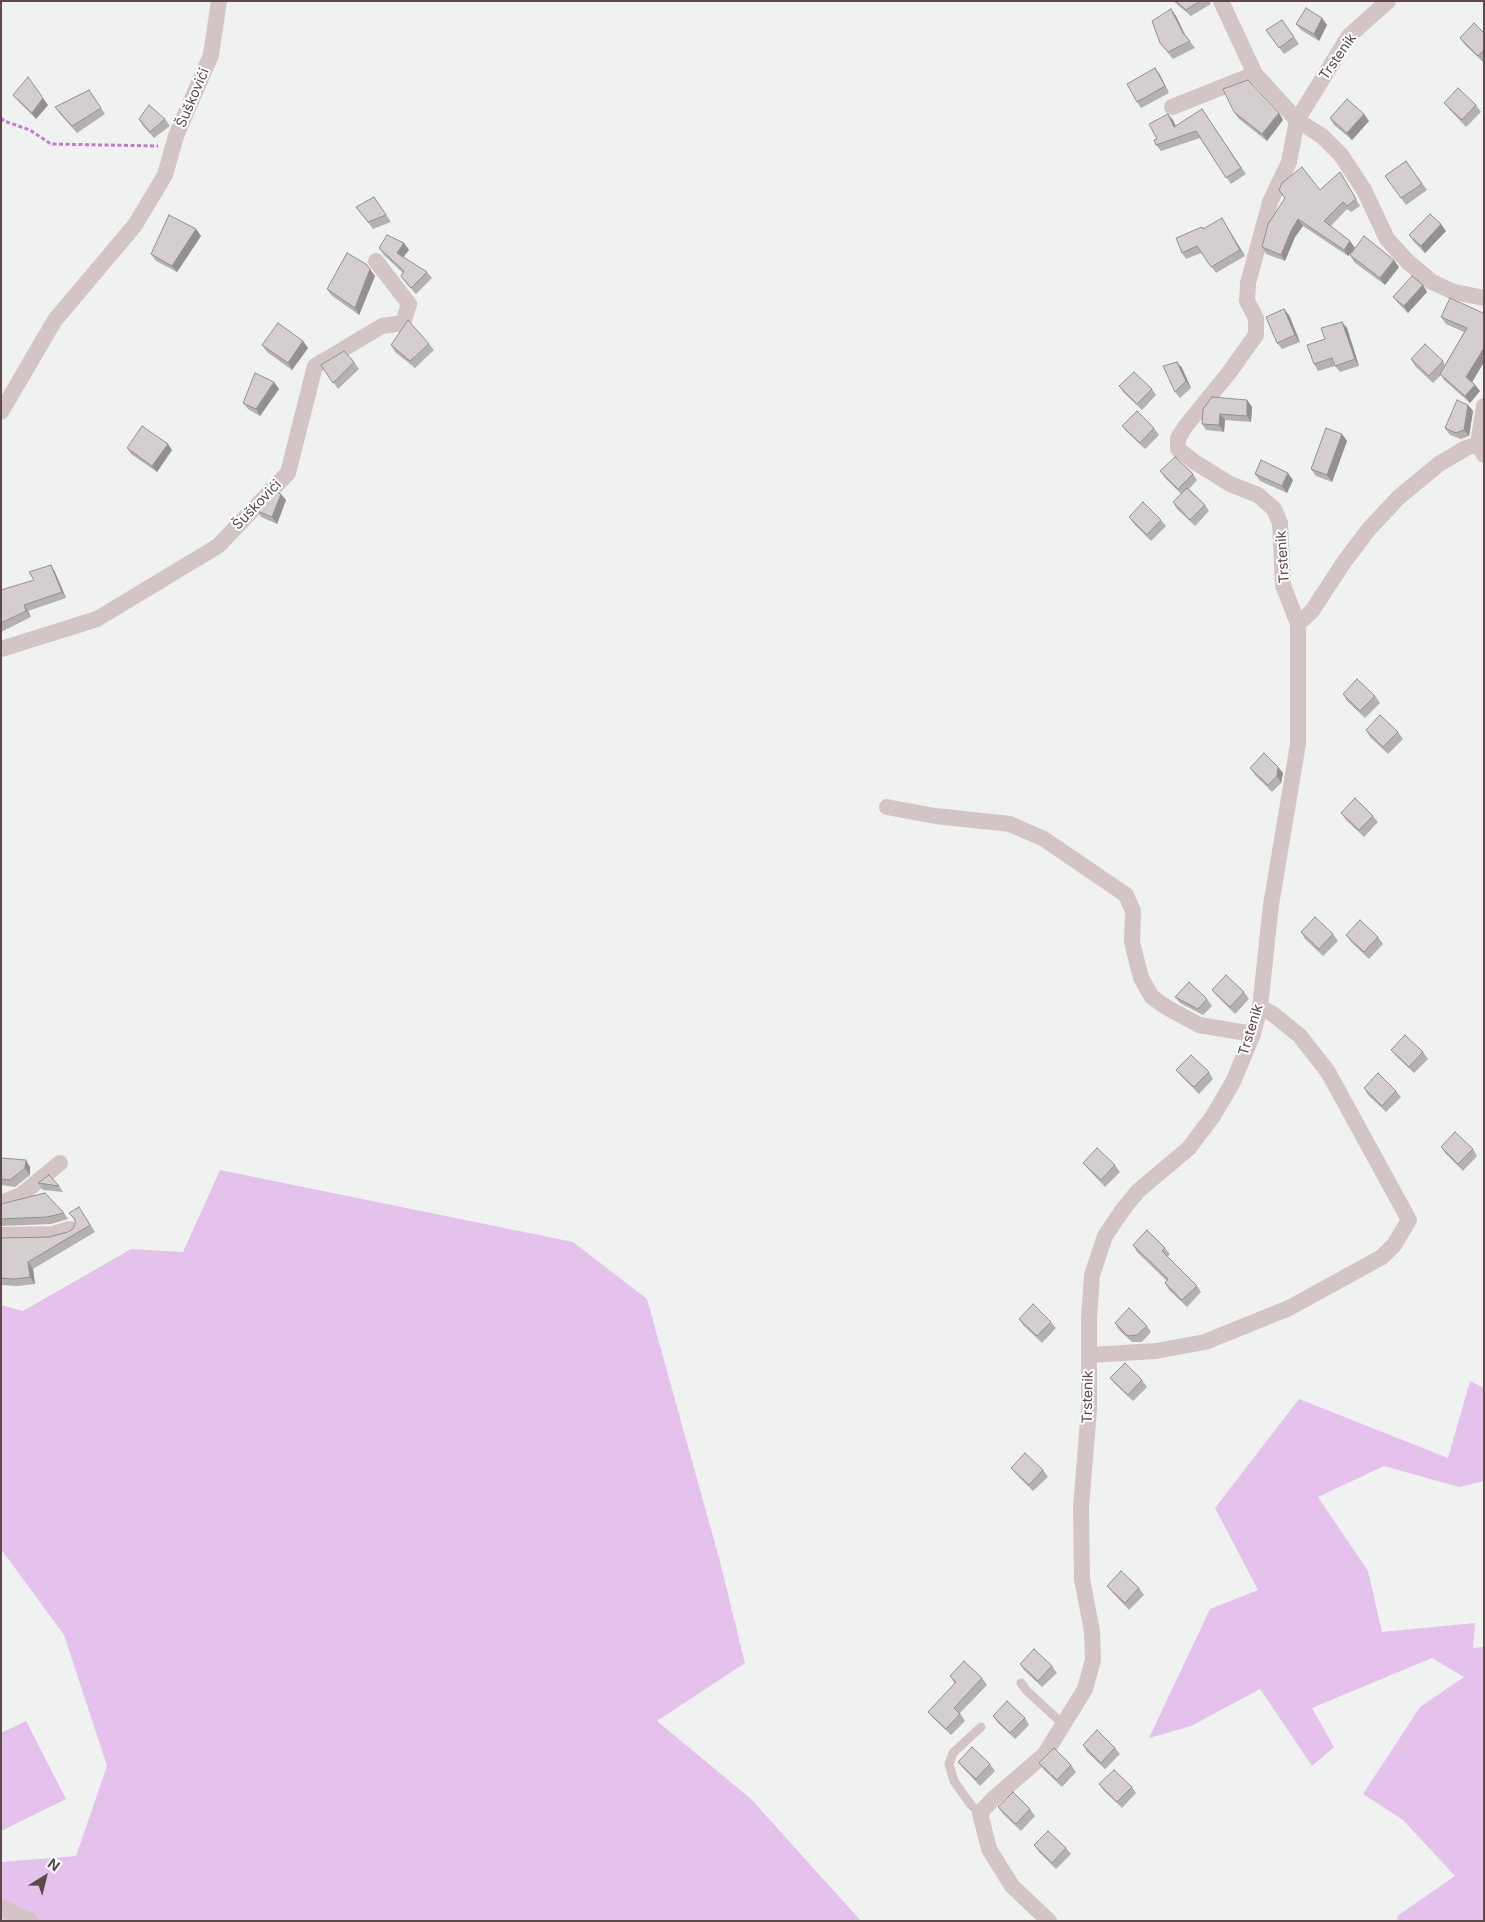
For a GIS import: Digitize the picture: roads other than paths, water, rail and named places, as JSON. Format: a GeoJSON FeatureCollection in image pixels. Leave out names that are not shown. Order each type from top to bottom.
{"type":"FeatureCollection","features":[{"type":"Feature","properties":{"kind":"street","name":"Šuškovići"},"geometry":{"type":"LineString","coordinates":[[1,412],[55,320],[135,225],[165,175],[176,136],[211,55],[219,1]]}},
{"type":"Feature","properties":{"kind":"street"},"geometry":{"type":"LineString","coordinates":[[1221,1],[1255,74],[1297,120],[1322,136],[1341,155],[1364,190],[1387,239],[1408,262],[1432,282],[1454,292],[1484,298]]}},
{"type":"Feature","properties":{"kind":"street","name":"Trstenik"},"geometry":{"type":"LineString","coordinates":[[980,1813],[994,1798],[1045,1754],[1085,1688],[1093,1660],[1092,1631],[1082,1579],[1080,1507],[1089,1409],[1089,1318],[1092,1275],[1106,1236],[1138,1191],[1190,1148],[1213,1116],[1233,1082],[1253,1034],[1260,1007],[1271,905],[1298,744],[1298,624],[1283,585],[1280,523],[1274,509],[1258,495],[1230,484],[1193,462],[1178,449],[1178,438],[1256,335],[1256,318],[1247,301],[1248,283],[1270,202],[1289,162],[1297,120],[1349,36],[1388,1]]}},
{"type":"Feature","properties":{"kind":"street"},"geometry":{"type":"LineString","coordinates":[[1172,108],[1255,74]]}},
{"type":"Feature","properties":{"kind":"street","name":"Šuškovići"},"geometry":{"type":"LineString","coordinates":[[1,649],[97,619],[218,546],[288,473],[315,366],[382,326],[403,323],[409,304],[376,261]]}},
{"type":"Feature","properties":{"kind":"street"},"geometry":{"type":"LineString","coordinates":[[1298,624],[1312,611],[1344,562],[1369,529],[1399,497],[1439,464],[1466,448],[1481,449],[1484,406]]}},
{"type":"Feature","properties":{"kind":"street"},"geometry":{"type":"LineString","coordinates":[[887,806],[935,816],[1010,824],[1044,839],[1126,895],[1133,911],[1132,942],[1141,978],[1152,997],[1166,1007],[1199,1024],[1253,1034]]}},
{"type":"Feature","properties":{"kind":"street"},"geometry":{"type":"LineString","coordinates":[[1089,1355],[1156,1351],[1205,1342],[1289,1308],[1382,1257],[1394,1245],[1409,1220],[1328,1072],[1300,1036],[1273,1014],[1260,1007]]}},
{"type":"Feature","properties":{"kind":"street"},"geometry":{"type":"LineString","coordinates":[[1,1202],[20,1194],[60,1163]]}},
{"type":"Feature","properties":{"kind":"street"},"geometry":{"type":"LineString","coordinates":[[1,1235],[53,1234],[70,1229]]}},
{"type":"Feature","properties":{"kind":"street"},"geometry":{"type":"LineString","coordinates":[[980,1813],[989,1850],[1012,1886],[1049,1921]]}},
{"type":"Feature","properties":{"kind":"street"},"geometry":{"type":"LineString","coordinates":[[1,1907],[30,1921]]}},
{"type":"Feature","properties":{"kind":"lane"},"geometry":{"type":"LineString","coordinates":[[1021,1683],[1027,1691],[1064,1725]]}},
{"type":"Feature","properties":{"kind":"lane"},"geometry":{"type":"LineString","coordinates":[[980,1813],[971,1805],[954,1781],[949,1764],[953,1753],[981,1727]]}}]}
